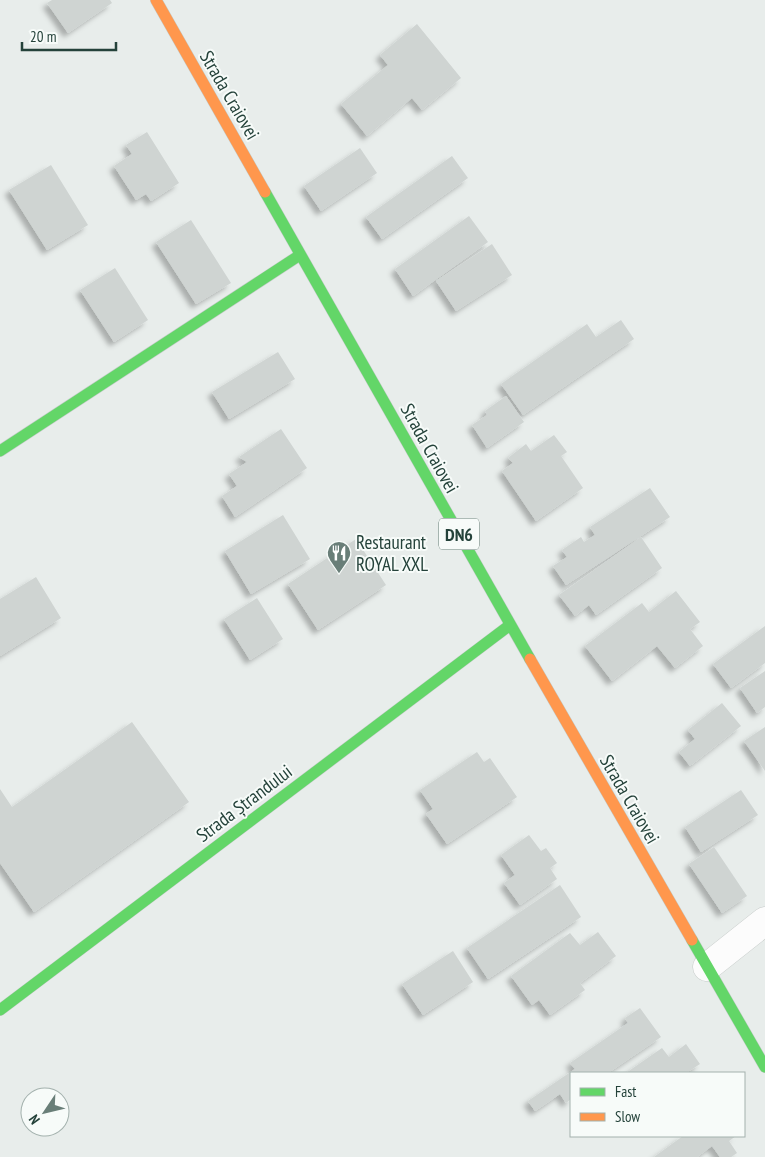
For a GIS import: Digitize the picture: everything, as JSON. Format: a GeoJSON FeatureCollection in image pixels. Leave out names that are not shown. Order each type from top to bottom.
{"type":"FeatureCollection","features":[{"type":"Feature","properties":{"kind":"main road","name":"Strada Craiovei"},"geometry":{"type":"LineString","coordinates":[[156,0],[510,625],[765,1067]]}},
{"type":"Feature","properties":{"kind":"main road"},"geometry":{"type":"LineString","coordinates":[[0,451],[300,255]]}},
{"type":"Feature","properties":{"kind":"main road","name":"Strada Ștrandului"},"geometry":{"type":"LineString","coordinates":[[0,1010],[510,625]]}},
{"type":"Feature","properties":{"kind":"street"},"geometry":{"type":"LineString","coordinates":[[707,967],[765,921]]}},
{"type":"Feature","properties":{"kind":"building"},"geometry":{"type":"Polygon","coordinates":[[[52,0],[110,0],[112,3],[68,33],[47,3],[52,0]]]}},
{"type":"Feature","properties":{"kind":"building"},"geometry":{"type":"Polygon","coordinates":[[[417,24],[461,78],[422,110],[412,98],[367,136],[341,104],[388,65],[380,55],[417,24]]]}},
{"type":"Feature","properties":{"kind":"building"},"geometry":{"type":"Polygon","coordinates":[[[147,132],[179,183],[151,201],[146,194],[136,200],[114,166],[132,154],[126,145],[147,132]]]}},
{"type":"Feature","properties":{"kind":"building"},"geometry":{"type":"Polygon","coordinates":[[[360,148],[377,173],[321,211],[304,186],[360,148]]]}},
{"type":"Feature","properties":{"kind":"building"},"geometry":{"type":"Polygon","coordinates":[[[452,156],[468,178],[382,239],[366,217],[452,156]]]}},
{"type":"Feature","properties":{"kind":"building"},"geometry":{"type":"Polygon","coordinates":[[[51,165],[88,225],[47,250],[9,190],[51,165]]]}},
{"type":"Feature","properties":{"kind":"building"},"geometry":{"type":"Polygon","coordinates":[[[469,216],[488,242],[413,296],[395,269],[469,216]]]}},
{"type":"Feature","properties":{"kind":"building"},"geometry":{"type":"Polygon","coordinates":[[[191,220],[231,283],[196,304],[156,242],[191,220]]]}},
{"type":"Feature","properties":{"kind":"building"},"geometry":{"type":"Polygon","coordinates":[[[492,244],[512,275],[456,311],[436,281],[492,244]]]}},
{"type":"Feature","properties":{"kind":"building"},"geometry":{"type":"Polygon","coordinates":[[[115,268],[148,320],[114,342],[80,290],[115,268]]]}},
{"type":"Feature","properties":{"kind":"building"},"geometry":{"type":"Polygon","coordinates":[[[621,320],[634,339],[523,415],[501,384],[587,324],[596,337],[621,320]]]}},
{"type":"Feature","properties":{"kind":"building"},"geometry":{"type":"Polygon","coordinates":[[[278,352],[295,379],[229,419],[212,392],[278,352]]]}},
{"type":"Feature","properties":{"kind":"building"},"geometry":{"type":"Polygon","coordinates":[[[506,396],[524,422],[487,448],[472,425],[487,415],[485,411],[506,396]]]}},
{"type":"Feature","properties":{"kind":"building"},"geometry":{"type":"Polygon","coordinates":[[[281,429],[307,468],[235,517],[222,496],[237,486],[229,474],[247,462],[239,457],[281,429]]]}},
{"type":"Feature","properties":{"kind":"building"},"geometry":{"type":"Polygon","coordinates":[[[554,435],[567,452],[561,456],[583,488],[536,521],[502,471],[513,463],[508,458],[526,444],[531,451],[554,435]]]}},
{"type":"Feature","properties":{"kind":"building"},"geometry":{"type":"Polygon","coordinates":[[[650,488],[670,517],[566,585],[553,566],[567,557],[562,550],[581,537],[584,542],[595,535],[590,527],[650,488]]]}},
{"type":"Feature","properties":{"kind":"building"},"geometry":{"type":"Polygon","coordinates":[[[283,515],[310,559],[251,594],[225,551],[283,515]]]}},
{"type":"Feature","properties":{"kind":"building"},"geometry":{"type":"Polygon","coordinates":[[[641,537],[662,568],[596,615],[589,605],[575,616],[559,595],[641,537]]]}},
{"type":"Feature","properties":{"kind":"building"},"geometry":{"type":"Polygon","coordinates":[[[356,539],[386,585],[318,630],[288,584],[356,539]]]}},
{"type":"Feature","properties":{"kind":"building"},"geometry":{"type":"Polygon","coordinates":[[[36,577],[61,618],[0,656],[0,599],[36,577]]]}},
{"type":"Feature","properties":{"kind":"building"},"geometry":{"type":"Polygon","coordinates":[[[676,591],[700,622],[690,629],[703,646],[675,668],[657,646],[612,681],[585,646],[642,603],[649,612],[676,591]]]}},
{"type":"Feature","properties":{"kind":"building"},"geometry":{"type":"Polygon","coordinates":[[[257,598],[283,639],[250,660],[224,619],[257,598]]]}},
{"type":"Feature","properties":{"kind":"building"},"geometry":{"type":"Polygon","coordinates":[[[765,626],[765,663],[731,688],[713,664],[765,626]]]}},
{"type":"Feature","properties":{"kind":"building"},"geometry":{"type":"Polygon","coordinates":[[[765,671],[765,707],[757,713],[740,688],[765,671]]]}},
{"type":"Feature","properties":{"kind":"building"},"geometry":{"type":"Polygon","coordinates":[[[722,703],[741,726],[690,766],[679,752],[695,739],[688,730],[722,703]]]}},
{"type":"Feature","properties":{"kind":"building"},"geometry":{"type":"Polygon","coordinates":[[[132,722],[189,802],[34,912],[0,863],[0,789],[12,807],[132,722]]]}},
{"type":"Feature","properties":{"kind":"building"},"geometry":{"type":"Polygon","coordinates":[[[765,727],[765,771],[744,741],[765,727]]]}},
{"type":"Feature","properties":{"kind":"building"},"geometry":{"type":"Polygon","coordinates":[[[477,752],[484,762],[490,758],[517,797],[447,844],[426,814],[433,809],[420,790],[477,752]]]}},
{"type":"Feature","properties":{"kind":"building"},"geometry":{"type":"Polygon","coordinates":[[[741,790],[758,815],[701,852],[685,827],[741,790]]]}},
{"type":"Feature","properties":{"kind":"building"},"geometry":{"type":"Polygon","coordinates":[[[529,835],[541,851],[546,848],[557,863],[550,868],[557,879],[520,905],[504,883],[515,875],[501,855],[529,835]]]}},
{"type":"Feature","properties":{"kind":"building"},"geometry":{"type":"Polygon","coordinates":[[[714,847],[747,896],[722,913],[689,864],[714,847]]]}},
{"type":"Feature","properties":{"kind":"building"},"geometry":{"type":"Polygon","coordinates":[[[560,885],[581,917],[488,979],[467,948],[560,885]]]}},
{"type":"Feature","properties":{"kind":"building"},"geometry":{"type":"Polygon","coordinates":[[[598,932],[616,956],[580,983],[585,990],[550,1015],[539,1000],[532,1005],[511,976],[570,933],[580,945],[598,932]]]}},
{"type":"Feature","properties":{"kind":"building"},"geometry":{"type":"Polygon","coordinates":[[[453,951],[473,982],[423,1015],[402,984],[453,951]]]}},
{"type":"Feature","properties":{"kind":"building"},"geometry":{"type":"Polygon","coordinates":[[[640,1008],[661,1037],[609,1072],[571,1072],[575,1069],[570,1063],[628,1023],[625,1018],[640,1008]]]}},
{"type":"Feature","properties":{"kind":"building"},"geometry":{"type":"Polygon","coordinates":[[[686,1044],[700,1064],[688,1072],[627,1072],[662,1048],[669,1057],[686,1044]]]}},
{"type":"Feature","properties":{"kind":"building"},"geometry":{"type":"Polygon","coordinates":[[[570,1072],[570,1100],[566,1103],[560,1094],[535,1111],[528,1101],[570,1072]]]}},
{"type":"Feature","properties":{"kind":"building"},"geometry":{"type":"Polygon","coordinates":[[[682,1137],[735,1137],[729,1141],[737,1153],[731,1157],[720,1157],[712,1146],[697,1157],[654,1157],[682,1137]]]}},
{"type":"Feature","properties":{"kind":"traffic: fast"},"geometry":{"type":"LineString","coordinates":[[265,192],[530,659]]}},
{"type":"Feature","properties":{"kind":"traffic: fast"},"geometry":{"type":"LineString","coordinates":[[0,451],[300,255]]}},
{"type":"Feature","properties":{"kind":"traffic: fast"},"geometry":{"type":"LineString","coordinates":[[0,1010],[510,625]]}},
{"type":"Feature","properties":{"kind":"traffic: fast"},"geometry":{"type":"LineString","coordinates":[[692,940],[765,1067]]}},
{"type":"Feature","properties":{"kind":"traffic: slow"},"geometry":{"type":"LineString","coordinates":[[156,0],[265,192]]}},
{"type":"Feature","properties":{"kind":"traffic: slow"},"geometry":{"type":"LineString","coordinates":[[530,659],[692,940]]}},
{"type":"Feature","properties":{"kind":"place","name":"Restaurant ROYAL XXL"},"geometry":{"type":"Point","coordinates":[339,574]}}]}
